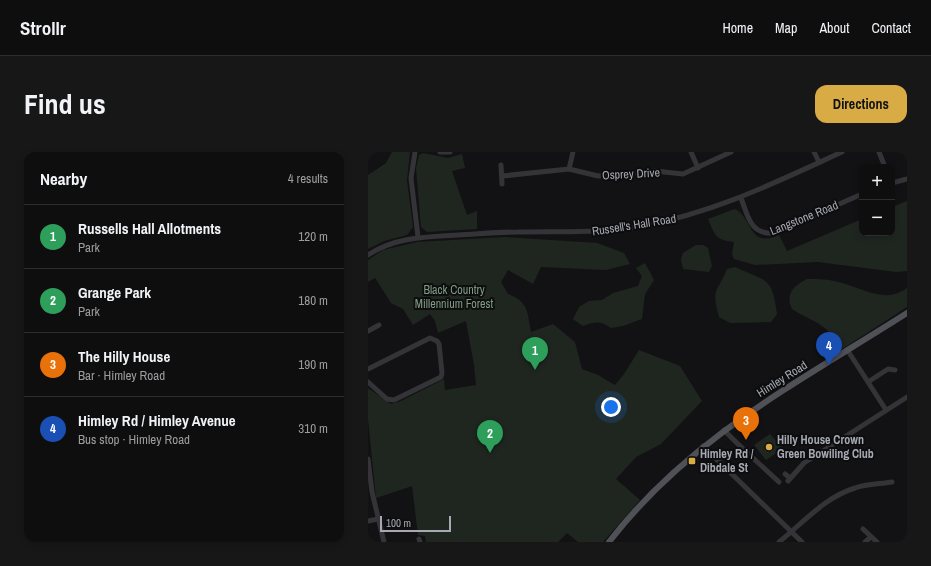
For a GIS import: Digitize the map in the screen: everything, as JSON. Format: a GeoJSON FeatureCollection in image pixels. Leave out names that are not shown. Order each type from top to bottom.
{"type":"FeatureCollection","features":[{"type":"Feature","properties":{"kind":"main road","name":"Himley Road"},"geometry":{"type":"LineString","coordinates":[[609,542],[674,472],[703,446],[771,398],[907,313]]}},
{"type":"Feature","properties":{"kind":"street"},"geometry":{"type":"LineString","coordinates":[[415,152],[411,178],[418,238]]}},
{"type":"Feature","properties":{"kind":"street"},"geometry":{"type":"LineString","coordinates":[[440,152],[450,152]]}},
{"type":"Feature","properties":{"kind":"street"},"geometry":{"type":"LineString","coordinates":[[569,169],[572,152]]}},
{"type":"Feature","properties":{"kind":"street"},"geometry":{"type":"LineString","coordinates":[[691,152],[698,168]]}},
{"type":"Feature","properties":{"kind":"street","name":"Osprey Drive"},"geometry":{"type":"LineString","coordinates":[[502,176],[569,169],[598,176],[656,171],[679,174],[698,168],[731,152]]}},
{"type":"Feature","properties":{"kind":"street"},"geometry":{"type":"LineString","coordinates":[[814,152],[819,162]]}},
{"type":"Feature","properties":{"kind":"street","name":"Russell's Hall Road"},"geometry":{"type":"LineString","coordinates":[[368,255],[384,245],[418,238],[516,232],[590,232],[641,226],[685,216],[741,198],[842,152]]}},
{"type":"Feature","properties":{"kind":"street"},"geometry":{"type":"LineString","coordinates":[[879,152],[884,164]]}},
{"type":"Feature","properties":{"kind":"street"},"geometry":{"type":"LineString","coordinates":[[501,165],[502,184]]}},
{"type":"Feature","properties":{"kind":"street"},"geometry":{"type":"LineString","coordinates":[[895,182],[907,180]]}},
{"type":"Feature","properties":{"kind":"street","name":"Langstone Road"},"geometry":{"type":"LineString","coordinates":[[741,198],[753,226],[759,232],[768,234],[774,233],[859,195]]}},
{"type":"Feature","properties":{"kind":"street"},"geometry":{"type":"LineString","coordinates":[[368,331],[379,325]]}},
{"type":"Feature","properties":{"kind":"street"},"geometry":{"type":"LineString","coordinates":[[368,369],[430,338],[437,341],[442,372],[441,377],[394,400],[386,399],[368,382]]}},
{"type":"Feature","properties":{"kind":"street"},"geometry":{"type":"LineString","coordinates":[[848,351],[886,410]]}},
{"type":"Feature","properties":{"kind":"street"},"geometry":{"type":"LineString","coordinates":[[867,380],[885,368]]}},
{"type":"Feature","properties":{"kind":"street"},"geometry":{"type":"LineString","coordinates":[[867,380],[888,369],[894,370]]}},
{"type":"Feature","properties":{"kind":"street"},"geometry":{"type":"LineString","coordinates":[[785,474],[789,480],[804,463],[907,398]]}},
{"type":"Feature","properties":{"kind":"street"},"geometry":{"type":"LineString","coordinates":[[724,430],[747,455],[758,462],[778,482]]}},
{"type":"Feature","properties":{"kind":"street"},"geometry":{"type":"LineString","coordinates":[[703,446],[802,542]]}},
{"type":"Feature","properties":{"kind":"street"},"geometry":{"type":"LineString","coordinates":[[368,460],[372,492],[384,542]]}},
{"type":"Feature","properties":{"kind":"street"},"geometry":{"type":"LineString","coordinates":[[779,542],[822,505],[849,490],[892,482]]}},
{"type":"Feature","properties":{"kind":"street"},"geometry":{"type":"LineString","coordinates":[[368,521],[378,519]]}},
{"type":"Feature","properties":{"kind":"street"},"geometry":{"type":"LineString","coordinates":[[863,529],[877,542]]}},
{"type":"Feature","properties":{"kind":"street"},"geometry":{"type":"LineString","coordinates":[[865,542],[871,537]]}},
{"type":"Feature","properties":{"kind":"green space"},"geometry":{"type":"Polygon","coordinates":[[[392,152],[410,152],[407,180],[413,227],[407,235],[384,241],[368,249],[368,175],[386,163],[392,152]]]}},
{"type":"Feature","properties":{"kind":"green space"},"geometry":{"type":"Polygon","coordinates":[[[423,153],[448,158],[462,154],[465,168],[452,171],[467,215],[477,211],[477,229],[427,232],[421,227],[416,168],[419,155],[423,153]]]}},
{"type":"Feature","properties":{"kind":"green space"},"geometry":{"type":"Polygon","coordinates":[[[907,201],[907,271],[896,272],[818,262],[755,265],[734,259],[732,254],[734,242],[723,240],[717,236],[708,219],[735,209],[741,213],[756,235],[762,238],[769,238],[779,235],[787,251],[859,220],[859,236],[895,236],[895,206],[907,201]]]}},
{"type":"Feature","properties":{"kind":"green space","name":"Black Country Millennium Forest"},"geometry":{"type":"Polygon","coordinates":[[[505,237],[597,243],[624,253],[630,264],[606,270],[541,267],[533,284],[508,270],[501,282],[508,294],[520,300],[526,308],[531,332],[553,324],[575,342],[582,369],[598,375],[615,385],[624,374],[639,350],[680,366],[702,401],[661,444],[636,457],[616,479],[640,500],[603,542],[578,542],[567,533],[558,542],[426,542],[425,536],[418,535],[412,486],[376,498],[368,419],[368,388],[391,404],[401,401],[444,379],[445,390],[476,385],[466,321],[438,333],[435,321],[430,314],[413,325],[403,309],[391,303],[375,278],[368,282],[368,260],[383,250],[417,242],[505,237]]]}},
{"type":"Feature","properties":{"kind":"green space"},"geometry":{"type":"Polygon","coordinates":[[[696,245],[703,245],[708,248],[712,266],[709,272],[683,269],[681,259],[683,253],[696,245]]]}},
{"type":"Feature","properties":{"kind":"green space"},"geometry":{"type":"Polygon","coordinates":[[[645,263],[654,280],[645,294],[642,319],[623,326],[611,328],[597,322],[583,326],[573,319],[579,307],[589,301],[602,300],[613,293],[638,286],[642,276],[636,268],[645,263]]]}},
{"type":"Feature","properties":{"kind":"green space"},"geometry":{"type":"Polygon","coordinates":[[[735,267],[761,278],[770,286],[773,293],[777,314],[771,322],[730,323],[719,317],[715,300],[716,291],[727,269],[735,267]]]}},
{"type":"Feature","properties":{"kind":"green space"},"geometry":{"type":"Polygon","coordinates":[[[807,279],[834,281],[882,295],[899,293],[907,288],[907,307],[839,351],[828,331],[819,324],[792,309],[790,294],[798,284],[807,279]]]}},
{"type":"Feature","properties":{"kind":"green space","name":"Hilly House Crown Green Bowiling Club"},"geometry":{"type":"Polygon","coordinates":[[[770,434],[783,449],[766,460],[754,445],[770,434]]]}},
{"type":"Feature","properties":{"kind":"place","name":"Himley Rd / Himley Avenue"},"geometry":{"type":"Point","coordinates":[829,365]}},
{"type":"Feature","properties":{"kind":"place","name":"Russells Hall Allotments"},"geometry":{"type":"Point","coordinates":[535,370]}},
{"type":"Feature","properties":{"kind":"place","name":"The Hilly House"},"geometry":{"type":"Point","coordinates":[746,440]}},
{"type":"Feature","properties":{"kind":"place","name":"Hilly House Crown Green Bowiling Club"},"geometry":{"type":"Point","coordinates":[769,447]}},
{"type":"Feature","properties":{"kind":"place","name":"Grange Park"},"geometry":{"type":"Point","coordinates":[490,453]}},
{"type":"Feature","properties":{"kind":"place","name":"Himley Rd / Dibdale St"},"geometry":{"type":"Point","coordinates":[692,461]}}]}
